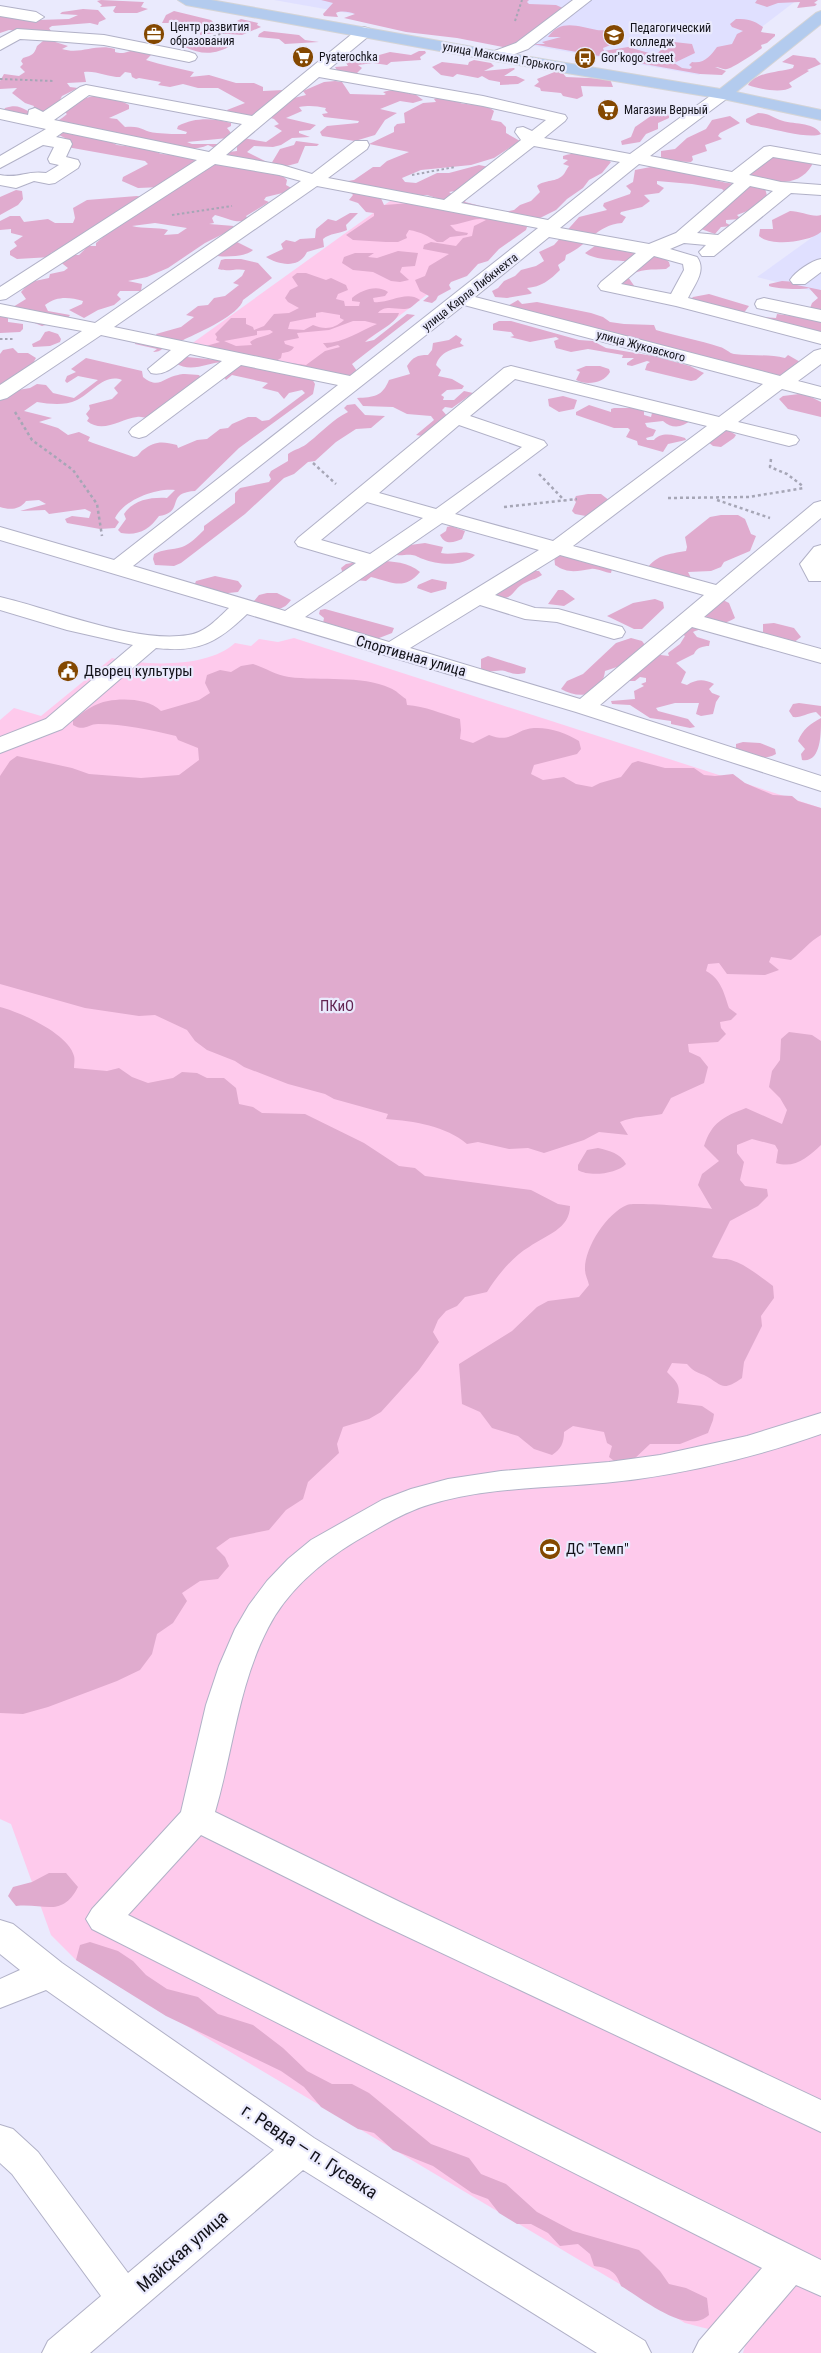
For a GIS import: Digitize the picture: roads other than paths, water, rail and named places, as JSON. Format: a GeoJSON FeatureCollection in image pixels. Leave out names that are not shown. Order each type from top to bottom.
{"type":"FeatureCollection","features":[{"type":"Feature","properties":{"kind":"main road","name":"улица Максима Горького"},"geometry":{"type":"LineString","coordinates":[[186,0],[495,56],[723,94],[821,115]]}},
{"type":"Feature","properties":{"kind":"main road","name":"улица Карла Либкнехта"},"geometry":{"type":"LineString","coordinates":[[723,94],[821,16]]}},
{"type":"Feature","properties":{"kind":"street"},"geometry":{"type":"LineString","coordinates":[[495,56],[522,46],[583,0]]}},
{"type":"Feature","properties":{"kind":"street"},"geometry":{"type":"LineString","coordinates":[[0,11],[36,17]]}},
{"type":"Feature","properties":{"kind":"street"},"geometry":{"type":"LineString","coordinates":[[80,38],[101,26]]}},
{"type":"Feature","properties":{"kind":"street"},"geometry":{"type":"LineString","coordinates":[[0,295],[212,158],[364,32]]}},
{"type":"Feature","properties":{"kind":"street"},"geometry":{"type":"LineString","coordinates":[[0,45],[17,34],[104,40],[189,57]]}},
{"type":"Feature","properties":{"kind":"street"},"geometry":{"type":"LineString","coordinates":[[318,72],[499,104],[559,118],[448,206]]}},
{"type":"Feature","properties":{"kind":"street"},"geometry":{"type":"LineString","coordinates":[[0,163],[86,90],[256,122]]}},
{"type":"Feature","properties":{"kind":"street"},"geometry":{"type":"LineString","coordinates":[[499,104],[518,91]]}},
{"type":"Feature","properties":{"kind":"street","name":"улица Карла Либкнехта"},"geometry":{"type":"LineString","coordinates":[[118,567],[461,299],[635,159],[723,94]]}},
{"type":"Feature","properties":{"kind":"street"},"geometry":{"type":"LineString","coordinates":[[13,100],[35,113],[40,130]]}},
{"type":"Feature","properties":{"kind":"street"},"geometry":{"type":"LineString","coordinates":[[499,104],[531,140],[741,179],[794,188],[821,190]]}},
{"type":"Feature","properties":{"kind":"street"},"geometry":{"type":"LineString","coordinates":[[0,114],[40,130],[64,144],[56,159],[72,164],[49,179],[32,176],[16,182],[0,180]]}},
{"type":"Feature","properties":{"kind":"street"},"geometry":{"type":"LineString","coordinates":[[40,130],[62,126],[212,158],[282,170],[314,180],[448,206],[651,250],[691,261],[693,270],[677,301]]}},
{"type":"Feature","properties":{"kind":"street"},"geometry":{"type":"LineString","coordinates":[[6,390],[314,180],[361,145]]}},
{"type":"Feature","properties":{"kind":"street"},"geometry":{"type":"LineString","coordinates":[[821,160],[770,151],[682,237],[651,250],[607,286],[677,301],[821,338]]}},
{"type":"Feature","properties":{"kind":"street"},"geometry":{"type":"LineString","coordinates":[[692,265],[794,188],[821,173]]}},
{"type":"Feature","properties":{"kind":"street"},"geometry":{"type":"LineString","coordinates":[[682,237],[722,241]]}},
{"type":"Feature","properties":{"kind":"street"},"geometry":{"type":"LineString","coordinates":[[799,280],[821,264]]}},
{"type":"Feature","properties":{"kind":"street"},"geometry":{"type":"LineString","coordinates":[[685,284],[703,289]]}},
{"type":"Feature","properties":{"kind":"street","name":"улица Жуковского"},"geometry":{"type":"LineString","coordinates":[[461,299],[821,393]]}},
{"type":"Feature","properties":{"kind":"street"},"geometry":{"type":"LineString","coordinates":[[747,300],[821,316]]}},
{"type":"Feature","properties":{"kind":"street"},"geometry":{"type":"LineString","coordinates":[[0,310],[98,328],[354,383]]}},
{"type":"Feature","properties":{"kind":"street"},"geometry":{"type":"LineString","coordinates":[[158,369],[187,347]]}},
{"type":"Feature","properties":{"kind":"street"},"geometry":{"type":"LineString","coordinates":[[391,650],[558,548],[724,423],[821,355]]}},
{"type":"Feature","properties":{"kind":"street"},"geometry":{"type":"LineString","coordinates":[[140,432],[238,358]]}},
{"type":"Feature","properties":{"kind":"street"},"geometry":{"type":"LineString","coordinates":[[373,561],[305,542],[511,372],[789,440]]}},
{"type":"Feature","properties":{"kind":"street"},"geometry":{"type":"LineString","coordinates":[[287,619],[439,516],[537,445],[456,418]]}},
{"type":"Feature","properties":{"kind":"street"},"geometry":{"type":"LineString","coordinates":[[364,495],[718,592]]}},
{"type":"Feature","properties":{"kind":"street"},"geometry":{"type":"LineString","coordinates":[[584,707],[821,507]]}},
{"type":"Feature","properties":{"kind":"street","name":"Спортивная улица"},"geometry":{"type":"LineString","coordinates":[[0,533],[816,776]]}},
{"type":"Feature","properties":{"kind":"street"},"geometry":{"type":"LineString","coordinates":[[814,582],[811,564],[821,551]]}},
{"type":"Feature","properties":{"kind":"street"},"geometry":{"type":"LineString","coordinates":[[478,597],[533,614],[558,616],[614,632]]}},
{"type":"Feature","properties":{"kind":"street"},"geometry":{"type":"LineString","coordinates":[[0,603],[122,636],[151,641],[191,642],[208,637],[243,606]]}},
{"type":"Feature","properties":{"kind":"street"},"geometry":{"type":"LineString","coordinates":[[687,619],[821,656]]}},
{"type":"Feature","properties":{"kind":"street"},"geometry":{"type":"LineString","coordinates":[[0,746],[12,739],[39,732],[54,724],[151,641]]}},
{"type":"Feature","properties":{"kind":"street"},"geometry":{"type":"LineString","coordinates":[[713,2353],[806,2271],[104,1919],[196,1818],[202,1800],[208,1763],[221,1713],[236,1669],[260,1613],[280,1587],[315,1553],[380,1513],[421,1496],[456,1488],[635,1469],[690,1460],[774,1441],[821,1423]]}},
{"type":"Feature","properties":{"kind":"street"},"geometry":{"type":"LineString","coordinates":[[196,1818],[396,1916],[821,2118]]}},
{"type":"Feature","properties":{"kind":"street","name":"г. Ревда — п. Гусевка"},"geometry":{"type":"LineString","coordinates":[[0,1934],[49,1973],[301,2148],[631,2353]]}},
{"type":"Feature","properties":{"kind":"street"},"geometry":{"type":"LineString","coordinates":[[0,1994],[49,1973]]}},
{"type":"Feature","properties":{"kind":"street"},"geometry":{"type":"LineString","coordinates":[[0,2140],[25,2164],[125,2299]]}},
{"type":"Feature","properties":{"kind":"street","name":"Майская улица"},"geometry":{"type":"LineString","coordinates":[[62,2353],[301,2148]]}},
{"type":"Feature","properties":{"kind":"place","name":"Центр развития образования"},"geometry":{"type":"Point","coordinates":[154,34]}},
{"type":"Feature","properties":{"kind":"place","name":"Педагогический колледж"},"geometry":{"type":"Point","coordinates":[614,35]}},
{"type":"Feature","properties":{"kind":"place","name":"Pyaterochka"},"geometry":{"type":"Point","coordinates":[303,57]}},
{"type":"Feature","properties":{"kind":"place","name":"Gor'kogo street"},"geometry":{"type":"Point","coordinates":[585,58]}},
{"type":"Feature","properties":{"kind":"place","name":"Магазин Верный"},"geometry":{"type":"Point","coordinates":[608,110]}},
{"type":"Feature","properties":{"kind":"place","name":"Дворец культуры"},"geometry":{"type":"Point","coordinates":[68,671]}},
{"type":"Feature","properties":{"kind":"place","name":"ДС \"Темп\""},"geometry":{"type":"Point","coordinates":[550,1549]}},
{"type":"Feature","properties":{"kind":"park label","name":"ПКиО"},"geometry":{"type":"Point","coordinates":[337,1006]}}]}
